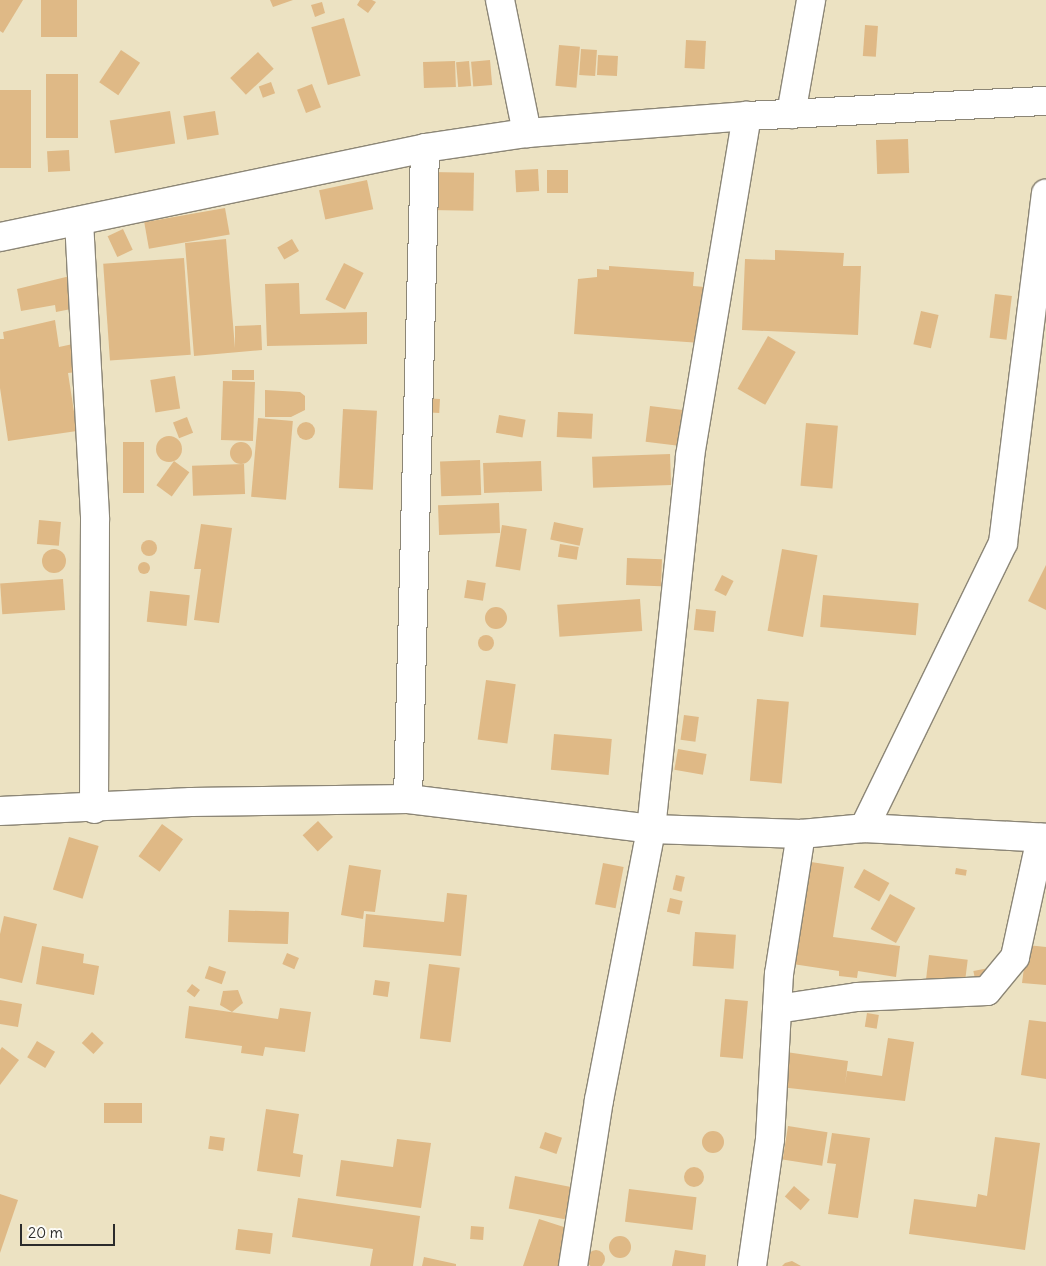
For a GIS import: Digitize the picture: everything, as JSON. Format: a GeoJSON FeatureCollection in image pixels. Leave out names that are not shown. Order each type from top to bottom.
{"type":"FeatureCollection","features":[{"type":"Feature","properties":{"kind":"street"},"geometry":{"type":"LineString","coordinates":[[500,0],[527,133]]}},
{"type":"Feature","properties":{"kind":"street"},"geometry":{"type":"LineString","coordinates":[[790,114],[811,0]]}},
{"type":"Feature","properties":{"kind":"street"},"geometry":{"type":"LineString","coordinates":[[0,237],[424,148],[527,133],[747,116],[1046,101]]}},
{"type":"Feature","properties":{"kind":"street"},"geometry":{"type":"LineString","coordinates":[[573,1266],[599,1100],[651,829],[690,456],[747,116]]}},
{"type":"Feature","properties":{"kind":"street"},"geometry":{"type":"LineString","coordinates":[[408,799],[424,148]]}},
{"type":"Feature","properties":{"kind":"street"},"geometry":{"type":"LineString","coordinates":[[864,828],[1003,543],[1038,323],[1046,194]]}},
{"type":"Feature","properties":{"kind":"street"},"geometry":{"type":"LineString","coordinates":[[79,221],[96,520],[94,809]]}},
{"type":"Feature","properties":{"kind":"street"},"geometry":{"type":"LineString","coordinates":[[0,811],[94,809],[191,802],[408,799],[651,829],[801,834],[864,828],[1044,838],[1015,957],[987,991],[857,997],[777,1009]]}},
{"type":"Feature","properties":{"kind":"street"},"geometry":{"type":"LineString","coordinates":[[752,1266],[770,1139],[779,974],[801,834]]}},
{"type":"Feature","properties":{"kind":"building"},"geometry":{"type":"Polygon","coordinates":[[[0,0],[23,0],[3,33],[0,31],[0,0]]]}},
{"type":"Feature","properties":{"kind":"building"},"geometry":{"type":"Polygon","coordinates":[[[41,0],[77,0],[77,37],[41,37],[41,0]]]}},
{"type":"Feature","properties":{"kind":"building"},"geometry":{"type":"Polygon","coordinates":[[[270,0],[293,0],[273,7],[270,0]]]}},
{"type":"Feature","properties":{"kind":"building"},"geometry":{"type":"Polygon","coordinates":[[[360,0],[376,2],[368,13],[357,5],[360,0]]]}},
{"type":"Feature","properties":{"kind":"building"},"geometry":{"type":"Polygon","coordinates":[[[322,2],[325,13],[315,17],[311,5],[322,2]]]}},
{"type":"Feature","properties":{"kind":"building"},"geometry":{"type":"Polygon","coordinates":[[[344,18],[361,76],[328,85],[311,27],[344,18]]]}},
{"type":"Feature","properties":{"kind":"building"},"geometry":{"type":"Polygon","coordinates":[[[865,25],[878,26],[876,57],[863,56],[865,25]]]}},
{"type":"Feature","properties":{"kind":"building"},"geometry":{"type":"Polygon","coordinates":[[[686,40],[706,41],[705,69],[685,68],[686,40]]]}},
{"type":"Feature","properties":{"kind":"building"},"geometry":{"type":"Polygon","coordinates":[[[559,45],[580,47],[576,88],[555,86],[559,45]]]}},
{"type":"Feature","properties":{"kind":"building"},"geometry":{"type":"Polygon","coordinates":[[[581,49],[597,50],[595,76],[579,75],[581,49]]]}},
{"type":"Feature","properties":{"kind":"building"},"geometry":{"type":"Polygon","coordinates":[[[121,50],[140,63],[118,95],[99,82],[121,50]]]}},
{"type":"Feature","properties":{"kind":"building"},"geometry":{"type":"Polygon","coordinates":[[[258,52],[274,69],[246,95],[230,78],[258,52]]]}},
{"type":"Feature","properties":{"kind":"building"},"geometry":{"type":"Polygon","coordinates":[[[598,55],[618,56],[617,76],[597,75],[598,55]]]}},
{"type":"Feature","properties":{"kind":"building"},"geometry":{"type":"Polygon","coordinates":[[[490,60],[492,85],[473,87],[471,62],[490,60]]]}},
{"type":"Feature","properties":{"kind":"building"},"geometry":{"type":"Polygon","coordinates":[[[455,61],[456,87],[424,88],[423,62],[455,61]]]}},
{"type":"Feature","properties":{"kind":"building"},"geometry":{"type":"Polygon","coordinates":[[[469,61],[471,86],[458,87],[456,62],[469,61]]]}},
{"type":"Feature","properties":{"kind":"building"},"geometry":{"type":"Polygon","coordinates":[[[46,74],[78,74],[78,138],[46,138],[46,74]]]}},
{"type":"Feature","properties":{"kind":"building"},"geometry":{"type":"Polygon","coordinates":[[[271,82],[275,93],[263,98],[259,86],[271,82]]]}},
{"type":"Feature","properties":{"kind":"building"},"geometry":{"type":"Polygon","coordinates":[[[312,84],[321,107],[306,113],[297,90],[312,84]]]}},
{"type":"Feature","properties":{"kind":"building"},"geometry":{"type":"Polygon","coordinates":[[[0,90],[31,90],[31,168],[0,168],[0,90]]]}},
{"type":"Feature","properties":{"kind":"building"},"geometry":{"type":"Polygon","coordinates":[[[170,111],[175,144],[115,153],[110,121],[170,111]]]}},
{"type":"Feature","properties":{"kind":"building"},"geometry":{"type":"Polygon","coordinates":[[[215,111],[219,135],[187,140],[183,116],[215,111]]]}},
{"type":"Feature","properties":{"kind":"building"},"geometry":{"type":"Polygon","coordinates":[[[908,139],[909,173],[877,174],[876,140],[908,139]]]}},
{"type":"Feature","properties":{"kind":"building"},"geometry":{"type":"Polygon","coordinates":[[[69,150],[70,171],[48,172],[47,151],[69,150]]]}},
{"type":"Feature","properties":{"kind":"building"},"geometry":{"type":"Polygon","coordinates":[[[538,169],[539,191],[516,192],[515,170],[538,169]]]}},
{"type":"Feature","properties":{"kind":"building"},"geometry":{"type":"Polygon","coordinates":[[[547,170],[568,170],[568,193],[547,193],[547,170]]]}},
{"type":"Feature","properties":{"kind":"building"},"geometry":{"type":"Polygon","coordinates":[[[431,172],[474,173],[473,211],[430,210],[431,172]]]}},
{"type":"Feature","properties":{"kind":"building"},"geometry":{"type":"Polygon","coordinates":[[[367,180],[373,209],[325,220],[319,190],[367,180]]]}},
{"type":"Feature","properties":{"kind":"building"},"geometry":{"type":"Polygon","coordinates":[[[225,208],[230,235],[149,249],[144,222],[225,208]]]}},
{"type":"Feature","properties":{"kind":"building"},"geometry":{"type":"Polygon","coordinates":[[[123,229],[133,250],[117,257],[108,236],[123,229]]]}},
{"type":"Feature","properties":{"kind":"building"},"geometry":{"type":"Polygon","coordinates":[[[226,239],[235,348],[235,326],[261,325],[262,350],[194,356],[185,243],[226,239]]]}},
{"type":"Feature","properties":{"kind":"building"},"geometry":{"type":"Polygon","coordinates":[[[292,239],[299,251],[284,260],[277,248],[292,239]]]}},
{"type":"Feature","properties":{"kind":"building"},"geometry":{"type":"Polygon","coordinates":[[[775,250],[844,253],[843,266],[861,266],[858,335],[742,330],[745,259],[775,260],[775,250]]]}},
{"type":"Feature","properties":{"kind":"building"},"geometry":{"type":"Polygon","coordinates":[[[184,258],[191,355],[110,360],[103,264],[184,258]]]}},
{"type":"Feature","properties":{"kind":"building"},"geometry":{"type":"Polygon","coordinates":[[[344,263],[364,273],[345,310],[325,300],[344,263]]]}},
{"type":"Feature","properties":{"kind":"building"},"geometry":{"type":"Polygon","coordinates":[[[609,266],[694,272],[693,286],[705,287],[701,343],[574,334],[578,279],[597,277],[597,269],[609,270],[609,266]]]}},
{"type":"Feature","properties":{"kind":"building"},"geometry":{"type":"Polygon","coordinates":[[[70,276],[76,308],[56,312],[55,305],[21,311],[17,289],[70,276]]]}},
{"type":"Feature","properties":{"kind":"building"},"geometry":{"type":"Polygon","coordinates":[[[299,283],[300,314],[367,312],[367,344],[267,346],[265,284],[299,283]]]}},
{"type":"Feature","properties":{"kind":"building"},"geometry":{"type":"Polygon","coordinates":[[[995,294],[1012,296],[1007,340],[990,338],[995,294]]]}},
{"type":"Feature","properties":{"kind":"building"},"geometry":{"type":"Polygon","coordinates":[[[921,311],[939,315],[931,348],[913,344],[921,311]]]}},
{"type":"Feature","properties":{"kind":"building"},"geometry":{"type":"Polygon","coordinates":[[[55,320],[59,347],[73,344],[77,372],[68,373],[77,431],[8,441],[0,388],[0,339],[4,339],[3,332],[55,320]]]}},
{"type":"Feature","properties":{"kind":"building"},"geometry":{"type":"Polygon","coordinates":[[[768,336],[796,352],[765,405],[738,389],[768,336]]]}},
{"type":"Feature","properties":{"kind":"building"},"geometry":{"type":"Polygon","coordinates":[[[232,370],[254,370],[254,380],[232,380],[232,370]]]}},
{"type":"Feature","properties":{"kind":"building"},"geometry":{"type":"Polygon","coordinates":[[[175,376],[180,409],[155,413],[150,380],[175,376]]]}},
{"type":"Feature","properties":{"kind":"building"},"geometry":{"type":"Polygon","coordinates":[[[223,381],[255,382],[253,441],[221,440],[223,381]]]}},
{"type":"Feature","properties":{"kind":"building"},"geometry":{"type":"Polygon","coordinates":[[[265,390],[300,392],[305,396],[305,410],[291,417],[265,417],[265,390]]]}},
{"type":"Feature","properties":{"kind":"building"},"geometry":{"type":"Polygon","coordinates":[[[422,398],[440,399],[439,413],[421,412],[422,398]]]}},
{"type":"Feature","properties":{"kind":"building"},"geometry":{"type":"Polygon","coordinates":[[[650,406],[683,410],[678,446],[646,442],[650,406]]]}},
{"type":"Feature","properties":{"kind":"building"},"geometry":{"type":"Polygon","coordinates":[[[343,409],[377,411],[373,490],[339,488],[343,409]]]}},
{"type":"Feature","properties":{"kind":"building"},"geometry":{"type":"Polygon","coordinates":[[[558,412],[593,414],[592,439],[557,437],[558,412]]]}},
{"type":"Feature","properties":{"kind":"building"},"geometry":{"type":"Polygon","coordinates":[[[499,415],[526,420],[522,437],[496,433],[499,415]]]}},
{"type":"Feature","properties":{"kind":"building"},"geometry":{"type":"Polygon","coordinates":[[[187,417],[193,433],[179,438],[173,422],[187,417]]]}},
{"type":"Feature","properties":{"kind":"building"},"geometry":{"type":"Polygon","coordinates":[[[258,418],[293,421],[286,500],[251,497],[258,418]]]}},
{"type":"Feature","properties":{"kind":"building"},"geometry":{"type":"Polygon","coordinates":[[[306,422],[312,425],[315,431],[312,437],[306,440],[300,437],[297,431],[300,425],[306,422]]]}},
{"type":"Feature","properties":{"kind":"building"},"geometry":{"type":"Polygon","coordinates":[[[806,423],[838,426],[832,489],[801,486],[806,423]]]}},
{"type":"Feature","properties":{"kind":"building"},"geometry":{"type":"Polygon","coordinates":[[[169,436],[178,440],[182,449],[178,458],[169,462],[160,458],[156,449],[160,440],[169,436]]]}},
{"type":"Feature","properties":{"kind":"building"},"geometry":{"type":"Polygon","coordinates":[[[123,442],[144,442],[144,493],[123,493],[123,442]]]}},
{"type":"Feature","properties":{"kind":"building"},"geometry":{"type":"Polygon","coordinates":[[[241,442],[249,445],[252,453],[249,461],[241,464],[233,461],[230,453],[233,445],[241,442]]]}},
{"type":"Feature","properties":{"kind":"building"},"geometry":{"type":"Polygon","coordinates":[[[670,454],[671,485],[593,488],[592,457],[670,454]]]}},
{"type":"Feature","properties":{"kind":"building"},"geometry":{"type":"Polygon","coordinates":[[[480,460],[481,495],[441,496],[440,461],[480,460]]]}},
{"type":"Feature","properties":{"kind":"building"},"geometry":{"type":"Polygon","coordinates":[[[174,461],[189,472],[172,496],[156,485],[174,461]]]}},
{"type":"Feature","properties":{"kind":"building"},"geometry":{"type":"Polygon","coordinates":[[[541,461],[542,491],[484,493],[483,463],[541,461]]]}},
{"type":"Feature","properties":{"kind":"building"},"geometry":{"type":"Polygon","coordinates":[[[244,464],[245,494],[193,496],[192,466],[244,464]]]}},
{"type":"Feature","properties":{"kind":"building"},"geometry":{"type":"Polygon","coordinates":[[[499,503],[500,533],[439,535],[438,505],[499,503]]]}},
{"type":"Feature","properties":{"kind":"building"},"geometry":{"type":"Polygon","coordinates":[[[39,520],[61,522],[59,546],[37,544],[39,520]]]}},
{"type":"Feature","properties":{"kind":"building"},"geometry":{"type":"Polygon","coordinates":[[[554,522],[583,528],[580,546],[550,540],[554,522]]]}},
{"type":"Feature","properties":{"kind":"building"},"geometry":{"type":"Polygon","coordinates":[[[201,524],[232,528],[219,623],[194,620],[201,569],[194,569],[201,524]]]}},
{"type":"Feature","properties":{"kind":"building"},"geometry":{"type":"Polygon","coordinates":[[[502,525],[527,529],[520,570],[495,566],[502,525]]]}},
{"type":"Feature","properties":{"kind":"building"},"geometry":{"type":"Polygon","coordinates":[[[149,540],[155,542],[157,548],[155,554],[149,556],[143,554],[141,548],[143,542],[149,540]]]}},
{"type":"Feature","properties":{"kind":"building"},"geometry":{"type":"Polygon","coordinates":[[[560,544],[579,547],[577,560],[558,557],[560,544]]]}},
{"type":"Feature","properties":{"kind":"building"},"geometry":{"type":"Polygon","coordinates":[[[54,549],[63,552],[66,561],[63,570],[54,573],[45,570],[42,561],[45,552],[54,549]]]}},
{"type":"Feature","properties":{"kind":"building"},"geometry":{"type":"Polygon","coordinates":[[[782,549],[817,555],[803,637],[768,631],[782,549]]]}},
{"type":"Feature","properties":{"kind":"building"},"geometry":{"type":"Polygon","coordinates":[[[627,558],[662,559],[661,586],[626,585],[627,558]]]}},
{"type":"Feature","properties":{"kind":"building"},"geometry":{"type":"Polygon","coordinates":[[[142,562],[146,562],[150,568],[146,574],[142,574],[138,570],[138,566],[142,562]]]}},
{"type":"Feature","properties":{"kind":"building"},"geometry":{"type":"Polygon","coordinates":[[[1046,565],[1046,610],[1028,601],[1046,565]]]}},
{"type":"Feature","properties":{"kind":"building"},"geometry":{"type":"Polygon","coordinates":[[[722,575],[734,581],[726,596],[714,590],[722,575]]]}},
{"type":"Feature","properties":{"kind":"building"},"geometry":{"type":"Polygon","coordinates":[[[63,579],[65,610],[2,614],[0,583],[63,579]]]}},
{"type":"Feature","properties":{"kind":"building"},"geometry":{"type":"Polygon","coordinates":[[[467,580],[486,583],[483,601],[464,598],[467,580]]]}},
{"type":"Feature","properties":{"kind":"building"},"geometry":{"type":"Polygon","coordinates":[[[150,591],[190,595],[187,626],[147,622],[150,591]]]}},
{"type":"Feature","properties":{"kind":"building"},"geometry":{"type":"Polygon","coordinates":[[[823,595],[919,603],[916,635],[820,627],[823,595]]]}},
{"type":"Feature","properties":{"kind":"building"},"geometry":{"type":"Polygon","coordinates":[[[640,599],[642,631],[559,637],[557,605],[640,599]]]}},
{"type":"Feature","properties":{"kind":"building"},"geometry":{"type":"Polygon","coordinates":[[[496,607],[506,614],[507,618],[500,628],[496,629],[486,622],[485,618],[492,608],[496,607]]]}},
{"type":"Feature","properties":{"kind":"building"},"geometry":{"type":"Polygon","coordinates":[[[696,609],[716,611],[714,632],[694,630],[696,609]]]}},
{"type":"Feature","properties":{"kind":"building"},"geometry":{"type":"Polygon","coordinates":[[[483,635],[489,635],[494,640],[492,649],[483,651],[478,646],[478,640],[483,635]]]}},
{"type":"Feature","properties":{"kind":"building"},"geometry":{"type":"Polygon","coordinates":[[[486,680],[516,684],[507,744],[478,739],[486,680]]]}},
{"type":"Feature","properties":{"kind":"building"},"geometry":{"type":"Polygon","coordinates":[[[757,699],[789,702],[782,783],[750,781],[757,699]]]}},
{"type":"Feature","properties":{"kind":"building"},"geometry":{"type":"Polygon","coordinates":[[[684,715],[699,717],[695,742],[681,740],[684,715]]]}},
{"type":"Feature","properties":{"kind":"building"},"geometry":{"type":"Polygon","coordinates":[[[554,734],[612,739],[609,775],[551,770],[554,734]]]}},
{"type":"Feature","properties":{"kind":"building"},"geometry":{"type":"Polygon","coordinates":[[[678,749],[707,754],[703,775],[674,770],[678,749]]]}},
{"type":"Feature","properties":{"kind":"building"},"geometry":{"type":"Polygon","coordinates":[[[318,821],[333,837],[318,851],[303,835],[318,821]]]}},
{"type":"Feature","properties":{"kind":"building"},"geometry":{"type":"Polygon","coordinates":[[[162,824],[183,839],[160,872],[138,856],[162,824]]]}},
{"type":"Feature","properties":{"kind":"building"},"geometry":{"type":"Polygon","coordinates":[[[69,837],[99,846],[83,899],[53,890],[69,837]]]}},
{"type":"Feature","properties":{"kind":"building"},"geometry":{"type":"Polygon","coordinates":[[[811,862],[844,867],[833,937],[900,946],[896,977],[858,971],[857,978],[839,976],[839,971],[786,963],[790,936],[799,937],[811,862]]]}},
{"type":"Feature","properties":{"kind":"building"},"geometry":{"type":"Polygon","coordinates":[[[603,863],[624,867],[616,908],[595,904],[603,863]]]}},
{"type":"Feature","properties":{"kind":"building"},"geometry":{"type":"Polygon","coordinates":[[[349,865],[381,870],[375,912],[364,911],[363,919],[341,915],[349,865]]]}},
{"type":"Feature","properties":{"kind":"building"},"geometry":{"type":"Polygon","coordinates":[[[956,868],[967,870],[966,876],[955,874],[956,868]]]}},
{"type":"Feature","properties":{"kind":"building"},"geometry":{"type":"Polygon","coordinates":[[[864,869],[889,883],[879,901],[854,887],[864,869]]]}},
{"type":"Feature","properties":{"kind":"building"},"geometry":{"type":"Polygon","coordinates":[[[676,875],[685,877],[681,892],[673,890],[676,875]]]}},
{"type":"Feature","properties":{"kind":"building"},"geometry":{"type":"Polygon","coordinates":[[[447,893],[467,895],[461,956],[363,947],[366,914],[444,922],[447,893]]]}},
{"type":"Feature","properties":{"kind":"building"},"geometry":{"type":"Polygon","coordinates":[[[890,894],[915,908],[896,943],[871,929],[890,894]]]}},
{"type":"Feature","properties":{"kind":"building"},"geometry":{"type":"Polygon","coordinates":[[[670,898],[683,901],[680,915],[667,912],[670,898]]]}},
{"type":"Feature","properties":{"kind":"building"},"geometry":{"type":"Polygon","coordinates":[[[229,910],[289,912],[288,944],[228,942],[229,910]]]}},
{"type":"Feature","properties":{"kind":"building"},"geometry":{"type":"Polygon","coordinates":[[[4,916],[37,924],[22,983],[0,978],[0,934],[4,916]]]}},
{"type":"Feature","properties":{"kind":"building"},"geometry":{"type":"Polygon","coordinates":[[[695,932],[736,935],[734,969],[693,966],[695,932]]]}},
{"type":"Feature","properties":{"kind":"building"},"geometry":{"type":"Polygon","coordinates":[[[1027,945],[1046,947],[1046,985],[1022,983],[1027,945]]]}},
{"type":"Feature","properties":{"kind":"building"},"geometry":{"type":"Polygon","coordinates":[[[42,946],[84,954],[83,963],[99,966],[94,995],[36,984],[42,946]]]}},
{"type":"Feature","properties":{"kind":"building"},"geometry":{"type":"Polygon","coordinates":[[[287,953],[299,958],[294,969],[282,964],[287,953]]]}},
{"type":"Feature","properties":{"kind":"building"},"geometry":{"type":"Polygon","coordinates":[[[929,955],[968,960],[964,988],[926,983],[929,955]]]}},
{"type":"Feature","properties":{"kind":"building"},"geometry":{"type":"Polygon","coordinates":[[[429,964],[460,968],[451,1042],[420,1038],[429,964]]]}},
{"type":"Feature","properties":{"kind":"building"},"geometry":{"type":"Polygon","coordinates":[[[209,966],[226,972],[222,984],[205,978],[209,966]]]}},
{"type":"Feature","properties":{"kind":"building"},"geometry":{"type":"Polygon","coordinates":[[[994,967],[996,977],[975,981],[973,971],[994,967]]]}},
{"type":"Feature","properties":{"kind":"building"},"geometry":{"type":"Polygon","coordinates":[[[375,980],[390,982],[388,997],[373,995],[375,980]]]}},
{"type":"Feature","properties":{"kind":"building"},"geometry":{"type":"Polygon","coordinates":[[[192,984],[200,990],[195,997],[187,991],[192,984]]]}},
{"type":"Feature","properties":{"kind":"building"},"geometry":{"type":"Polygon","coordinates":[[[238,990],[243,1003],[232,1012],[220,1005],[223,991],[238,990]]]}},
{"type":"Feature","properties":{"kind":"building"},"geometry":{"type":"Polygon","coordinates":[[[725,999],[748,1001],[743,1059],[720,1057],[725,999]]]}},
{"type":"Feature","properties":{"kind":"building"},"geometry":{"type":"Polygon","coordinates":[[[0,1000],[22,1004],[18,1027],[0,1024],[0,1000]]]}},
{"type":"Feature","properties":{"kind":"building"},"geometry":{"type":"Polygon","coordinates":[[[189,1006],[278,1019],[280,1008],[311,1012],[305,1052],[265,1047],[263,1056],[241,1053],[242,1046],[185,1038],[189,1006]]]}},
{"type":"Feature","properties":{"kind":"building"},"geometry":{"type":"Polygon","coordinates":[[[867,1013],[879,1015],[877,1029],[865,1027],[867,1013]]]}},
{"type":"Feature","properties":{"kind":"building"},"geometry":{"type":"Polygon","coordinates":[[[1029,1020],[1046,1022],[1046,1079],[1021,1075],[1029,1020]]]}},
{"type":"Feature","properties":{"kind":"building"},"geometry":{"type":"Polygon","coordinates":[[[92,1032],[104,1043],[93,1054],[82,1043],[92,1032]]]}},
{"type":"Feature","properties":{"kind":"building"},"geometry":{"type":"Polygon","coordinates":[[[888,1038],[914,1042],[905,1101],[780,1087],[786,1052],[848,1061],[845,1084],[847,1071],[882,1076],[888,1038]]]}},
{"type":"Feature","properties":{"kind":"building"},"geometry":{"type":"Polygon","coordinates":[[[37,1041],[55,1052],[45,1068],[27,1057],[37,1041]]]}},
{"type":"Feature","properties":{"kind":"building"},"geometry":{"type":"Polygon","coordinates":[[[2,1047],[19,1060],[0,1085],[0,1050],[2,1047]]]}},
{"type":"Feature","properties":{"kind":"building"},"geometry":{"type":"Polygon","coordinates":[[[104,1103],[142,1103],[142,1123],[104,1123],[104,1103]]]}},
{"type":"Feature","properties":{"kind":"building"},"geometry":{"type":"Polygon","coordinates":[[[266,1109],[299,1114],[293,1153],[303,1155],[300,1177],[257,1171],[266,1109]]]}},
{"type":"Feature","properties":{"kind":"building"},"geometry":{"type":"Polygon","coordinates":[[[788,1126],[828,1132],[822,1166],[783,1160],[788,1126]]]}},
{"type":"Feature","properties":{"kind":"building"},"geometry":{"type":"Polygon","coordinates":[[[713,1131],[721,1134],[724,1142],[721,1150],[713,1153],[705,1150],[702,1142],[705,1134],[713,1131]]]}},
{"type":"Feature","properties":{"kind":"building"},"geometry":{"type":"Polygon","coordinates":[[[545,1132],[562,1138],[556,1154],[539,1148],[545,1132]]]}},
{"type":"Feature","properties":{"kind":"building"},"geometry":{"type":"Polygon","coordinates":[[[832,1133],[870,1138],[858,1218],[828,1214],[836,1164],[827,1163],[832,1133]]]}},
{"type":"Feature","properties":{"kind":"building"},"geometry":{"type":"Polygon","coordinates":[[[210,1136],[225,1138],[223,1151],[208,1149],[210,1136]]]}},
{"type":"Feature","properties":{"kind":"building"},"geometry":{"type":"Polygon","coordinates":[[[995,1137],[1040,1143],[1025,1250],[909,1234],[914,1199],[976,1207],[978,1194],[987,1196],[995,1137]]]}},
{"type":"Feature","properties":{"kind":"building"},"geometry":{"type":"Polygon","coordinates":[[[397,1139],[431,1143],[421,1208],[336,1196],[341,1160],[393,1167],[397,1139]]]}},
{"type":"Feature","properties":{"kind":"building"},"geometry":{"type":"Polygon","coordinates":[[[694,1167],[701,1170],[704,1177],[701,1184],[694,1187],[687,1184],[684,1177],[687,1170],[694,1167]]]}},
{"type":"Feature","properties":{"kind":"building"},"geometry":{"type":"Polygon","coordinates":[[[515,1176],[571,1187],[565,1219],[509,1208],[515,1176]]]}},
{"type":"Feature","properties":{"kind":"building"},"geometry":{"type":"Polygon","coordinates":[[[794,1186],[810,1200],[801,1210],[785,1197],[794,1186]]]}},
{"type":"Feature","properties":{"kind":"building"},"geometry":{"type":"Polygon","coordinates":[[[629,1189],[696,1197],[692,1230],[625,1222],[629,1189]]]}},
{"type":"Feature","properties":{"kind":"building"},"geometry":{"type":"Polygon","coordinates":[[[0,1194],[18,1200],[0,1253],[0,1194]]]}},
{"type":"Feature","properties":{"kind":"building"},"geometry":{"type":"Polygon","coordinates":[[[298,1198],[420,1216],[413,1266],[370,1266],[373,1249],[292,1237],[298,1198]]]}},
{"type":"Feature","properties":{"kind":"building"},"geometry":{"type":"Polygon","coordinates":[[[539,1219],[570,1229],[560,1258],[566,1260],[564,1266],[523,1266],[539,1219]]]}},
{"type":"Feature","properties":{"kind":"building"},"geometry":{"type":"Polygon","coordinates":[[[471,1226],[484,1227],[483,1240],[470,1239],[471,1226]]]}},
{"type":"Feature","properties":{"kind":"building"},"geometry":{"type":"Polygon","coordinates":[[[238,1229],[273,1233],[270,1254],[235,1250],[238,1229]]]}},
{"type":"Feature","properties":{"kind":"building"},"geometry":{"type":"Polygon","coordinates":[[[620,1236],[628,1239],[631,1247],[628,1255],[620,1258],[612,1255],[609,1247],[612,1239],[620,1236]]]}},
{"type":"Feature","properties":{"kind":"building"},"geometry":{"type":"Polygon","coordinates":[[[596,1250],[602,1253],[605,1259],[602,1265],[596,1268],[590,1265],[587,1259],[590,1253],[596,1250]]]}},
{"type":"Feature","properties":{"kind":"building"},"geometry":{"type":"Polygon","coordinates":[[[675,1250],[706,1255],[705,1266],[672,1266],[675,1250]]]}},
{"type":"Feature","properties":{"kind":"building"},"geometry":{"type":"Polygon","coordinates":[[[424,1257],[456,1264],[456,1266],[422,1266],[424,1257]]]}},
{"type":"Feature","properties":{"kind":"building"},"geometry":{"type":"Polygon","coordinates":[[[792,1261],[801,1266],[782,1266],[785,1263],[792,1261]]]}}]}
